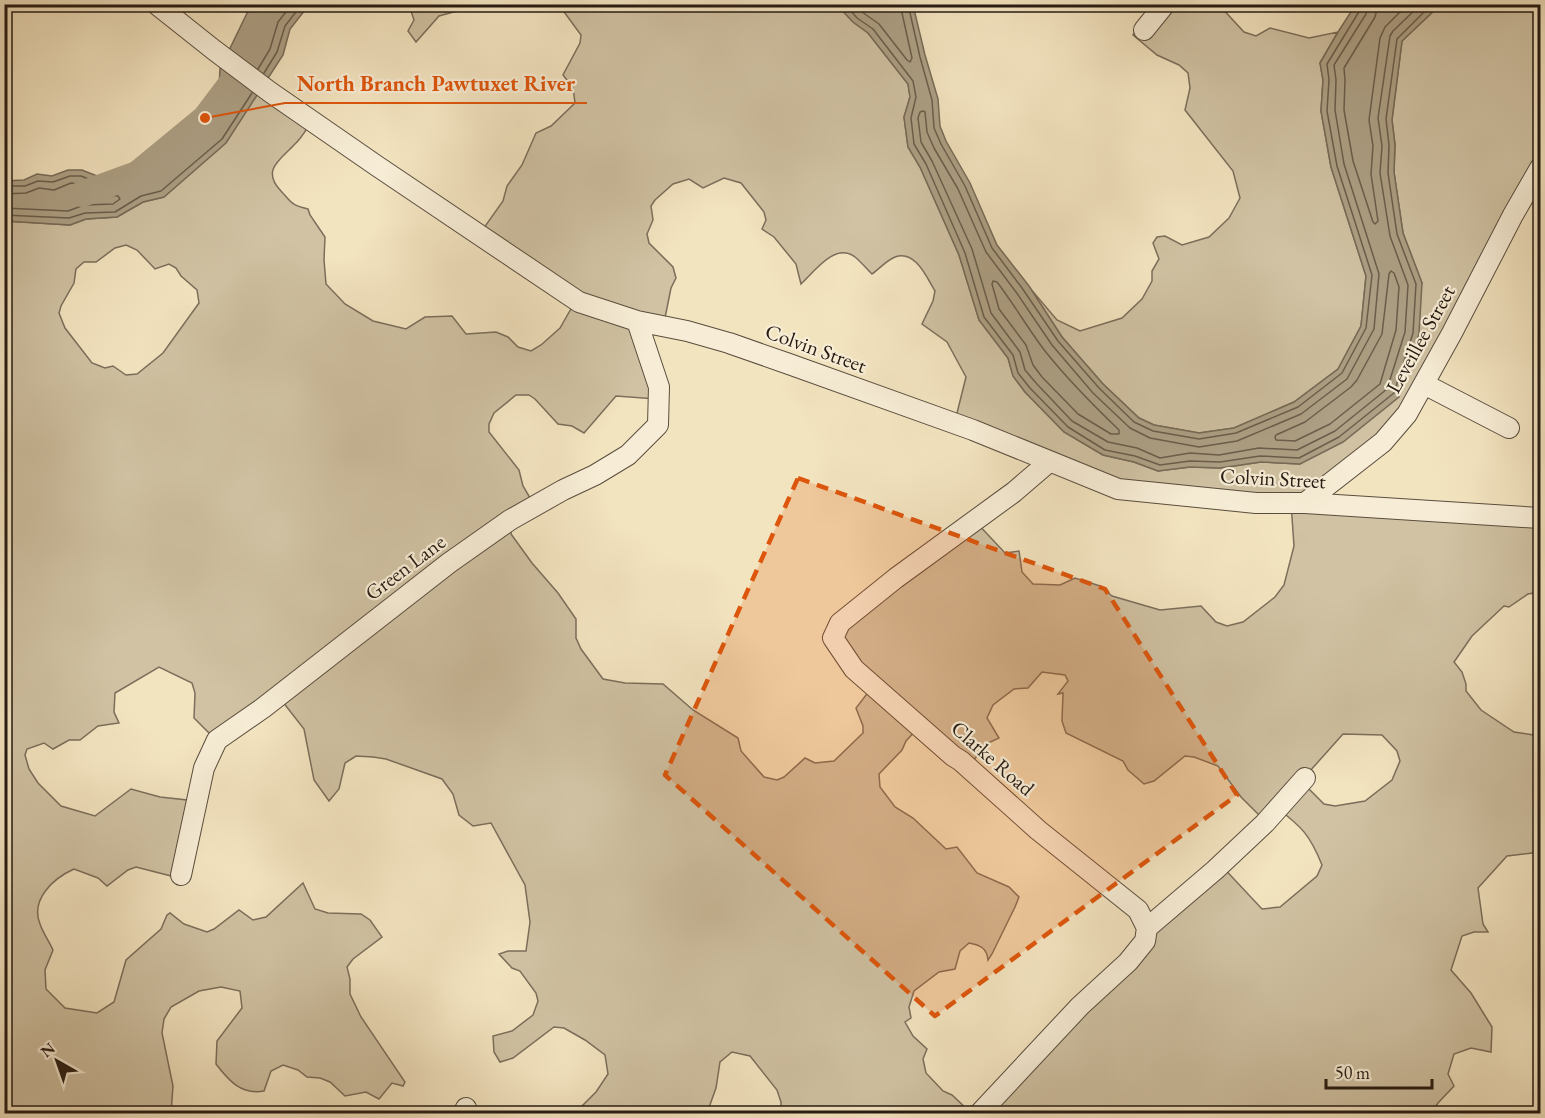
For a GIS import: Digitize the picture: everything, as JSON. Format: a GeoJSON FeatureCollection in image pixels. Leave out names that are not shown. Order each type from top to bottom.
{"type":"FeatureCollection","features":[{"type":"Feature","properties":{"kind":"street","name":"Colvin Street"},"geometry":{"type":"LineString","coordinates":[[156,4],[270,92],[579,302],[636,321],[687,331],[729,343],[973,430],[1118,489],[1257,503],[1305,503],[1540,518]]}},
{"type":"Feature","properties":{"kind":"street"},"geometry":{"type":"LineString","coordinates":[[1144,30],[1165,4]]}},
{"type":"Feature","properties":{"kind":"street","name":"Leveillee Street"},"geometry":{"type":"LineString","coordinates":[[1305,503],[1383,442],[1407,414],[1540,168]]}},
{"type":"Feature","properties":{"kind":"street","name":"Green Lane"},"geometry":{"type":"LineString","coordinates":[[181,875],[204,768],[217,740],[263,708],[449,563],[510,520],[628,455],[657,424],[659,387],[636,321]]}},
{"type":"Feature","properties":{"kind":"street"},"geometry":{"type":"LineString","coordinates":[[1424,384],[1509,428]]}},
{"type":"Feature","properties":{"kind":"street","name":"Clarke Road"},"geometry":{"type":"LineString","coordinates":[[1049,462],[1014,492],[896,578],[840,623],[833,638],[854,669],[1038,830],[1138,910],[1147,928]]}},
{"type":"Feature","properties":{"kind":"street"},"geometry":{"type":"LineString","coordinates":[[980,1113],[1080,1006],[1128,962],[1146,941],[1147,928],[1215,870],[1265,823],[1305,778]]}},
{"type":"Feature","properties":{"kind":"highlighted area"},"geometry":{"type":"Polygon","coordinates":[[[798,478],[1105,589],[1237,795],[935,1016],[665,775],[798,478]]]}},
{"type":"Feature","properties":{"kind":"shaded area"},"geometry":{"type":"Polygon","coordinates":[[[409,4],[471,5],[439,16],[416,42],[408,31],[414,20],[409,4]]]}},
{"type":"Feature","properties":{"kind":"shaded area"},"geometry":{"type":"Polygon","coordinates":[[[559,5],[837,5],[853,22],[868,33],[908,84],[910,97],[904,117],[908,147],[920,167],[959,255],[979,320],[1008,358],[1013,376],[1025,392],[1064,432],[1103,455],[1134,462],[1158,471],[1190,467],[1220,468],[1261,462],[1300,464],[1422,283],[1403,233],[1394,172],[1395,145],[1392,120],[1402,41],[1440,5],[1540,5],[1540,165],[1405,414],[1312,496],[1540,517],[1540,592],[1528,594],[1509,607],[1504,606],[1472,636],[1454,662],[1462,672],[1466,691],[1481,710],[1514,732],[1540,736],[1540,852],[1507,856],[1478,888],[1483,924],[1488,932],[1474,932],[1462,936],[1451,970],[1471,993],[1492,1027],[1491,1052],[1471,1048],[1454,1054],[1448,1074],[1454,1086],[1431,1113],[977,1113],[1219,863],[1262,909],[1280,907],[1317,876],[1322,865],[1309,839],[1299,826],[1277,808],[1264,820],[1241,797],[1218,766],[1185,756],[1154,781],[1144,784],[1128,770],[1123,761],[1066,733],[1062,721],[1063,693],[1058,694],[1068,681],[1065,675],[1042,672],[1028,688],[1014,689],[993,705],[987,718],[999,738],[986,744],[970,765],[919,727],[906,741],[902,750],[879,774],[880,787],[895,807],[913,818],[946,849],[957,847],[977,873],[1009,887],[1019,897],[988,960],[982,948],[969,943],[960,951],[955,969],[939,972],[914,991],[909,1007],[911,1018],[905,1022],[913,1036],[927,1049],[923,1059],[926,1073],[943,1091],[952,1095],[971,1113],[781,1113],[781,1102],[777,1090],[750,1056],[732,1052],[720,1062],[716,1088],[707,1113],[574,1114],[596,1092],[608,1074],[605,1055],[564,1028],[554,1027],[513,1058],[500,1062],[494,1052],[493,1036],[512,1031],[533,1015],[538,1001],[536,993],[520,971],[512,968],[499,954],[508,951],[526,951],[530,922],[525,885],[491,823],[473,826],[459,815],[453,794],[442,779],[386,759],[373,757],[356,756],[345,763],[339,789],[329,801],[314,780],[304,729],[279,697],[215,739],[194,718],[195,693],[192,683],[159,667],[115,693],[114,712],[119,723],[98,726],[80,740],[69,740],[53,749],[44,743],[27,749],[25,755],[29,769],[38,783],[61,806],[95,816],[131,789],[160,797],[196,801],[179,878],[136,867],[128,870],[107,886],[98,878],[74,869],[59,878],[46,891],[38,906],[38,915],[41,927],[53,950],[45,970],[46,989],[65,1008],[97,1013],[114,1002],[126,960],[161,929],[170,913],[184,924],[207,932],[239,910],[253,920],[266,917],[303,883],[315,909],[328,913],[361,914],[370,920],[382,937],[353,959],[347,967],[350,994],[361,1017],[405,1082],[403,1086],[392,1083],[379,1099],[366,1092],[345,1096],[330,1082],[307,1077],[298,1070],[283,1065],[271,1071],[264,1091],[242,1089],[231,1081],[216,1064],[217,1041],[242,1008],[240,991],[221,987],[199,991],[171,1007],[164,1019],[162,1033],[173,1086],[171,1113],[5,1114],[5,221],[70,225],[86,219],[117,217],[143,202],[164,197],[262,89],[311,122],[299,140],[278,161],[273,177],[275,184],[290,201],[308,209],[325,237],[326,284],[345,304],[373,321],[406,329],[425,317],[452,316],[466,334],[496,332],[508,337],[518,347],[531,351],[560,328],[576,300],[481,232],[503,201],[507,186],[522,165],[536,133],[551,126],[575,103],[573,88],[563,75],[580,43],[581,35],[559,5]],[[724,178],[703,188],[689,179],[673,184],[651,206],[653,220],[647,234],[649,243],[673,267],[676,278],[671,288],[664,323],[644,321],[656,399],[616,396],[584,433],[572,426],[558,424],[529,395],[516,395],[494,413],[489,424],[489,432],[519,470],[523,486],[533,503],[512,519],[511,534],[576,619],[576,638],[581,649],[603,679],[625,683],[663,684],[693,710],[738,738],[741,751],[764,777],[777,780],[784,777],[805,758],[815,763],[834,761],[863,733],[863,726],[856,708],[873,686],[834,632],[975,521],[1005,553],[1019,551],[1022,572],[1033,584],[1060,585],[1075,578],[1100,586],[1112,596],[1160,610],[1201,606],[1216,622],[1227,626],[1243,622],[1275,597],[1284,585],[1294,546],[1291,503],[1150,492],[955,421],[966,377],[947,342],[922,324],[933,301],[935,291],[924,272],[914,261],[909,257],[895,257],[872,274],[855,257],[848,253],[840,253],[826,260],[801,284],[796,264],[774,237],[762,229],[766,220],[764,212],[741,183],[724,178]],[[126,245],[115,248],[96,262],[84,262],[76,269],[74,283],[59,313],[65,328],[92,363],[105,368],[113,366],[126,375],[137,374],[163,353],[199,303],[197,290],[181,276],[176,268],[169,264],[155,269],[137,250],[126,245]],[[1343,734],[1301,781],[1324,804],[1335,806],[1365,801],[1392,780],[1400,761],[1397,751],[1382,735],[1343,734]]]}},
{"type":"Feature","properties":{"kind":"shaded area"},"geometry":{"type":"Polygon","coordinates":[[[1159,5],[1219,5],[1244,32],[1256,36],[1270,28],[1309,38],[1338,32],[1320,63],[1323,80],[1321,111],[1331,167],[1366,276],[1361,326],[1338,369],[1294,402],[1234,428],[1199,433],[1154,425],[1139,418],[1103,384],[1062,337],[1029,287],[1057,320],[1080,331],[1122,318],[1142,299],[1152,281],[1152,271],[1159,259],[1153,243],[1157,237],[1165,236],[1182,245],[1209,237],[1229,218],[1240,198],[1233,171],[1185,110],[1190,88],[1188,73],[1179,65],[1157,55],[1133,35],[1159,5]]]}},
{"type":"Feature","properties":{"kind":"water"},"geometry":{"type":"Polygon","coordinates":[[[251,5],[309,5],[290,29],[283,55],[226,143],[164,197],[143,202],[117,217],[86,219],[70,225],[5,221],[4,181],[24,180],[37,174],[52,176],[68,170],[82,170],[112,182],[127,181],[144,172],[218,106],[220,69],[251,5]]]}},
{"type":"Feature","properties":{"kind":"water"},"geometry":{"type":"Polygon","coordinates":[[[837,5],[913,5],[938,99],[940,126],[970,183],[997,245],[1029,286],[1062,337],[1103,384],[1139,418],[1154,425],[1199,433],[1234,428],[1294,402],[1338,369],[1361,326],[1366,276],[1331,167],[1321,111],[1323,80],[1320,63],[1354,7],[1358,5],[1440,5],[1402,41],[1392,120],[1395,145],[1394,172],[1403,233],[1422,283],[1419,334],[1399,397],[1343,442],[1300,464],[1261,462],[1220,468],[1190,467],[1158,471],[1134,462],[1103,455],[1064,432],[1025,392],[1013,376],[1008,358],[979,320],[959,255],[920,167],[908,147],[904,117],[910,97],[908,84],[868,33],[853,22],[837,5]]]}},
{"type":"Feature","properties":{"kind":"waterway"},"geometry":{"type":"LineString","coordinates":[[82,194],[137,174],[205,118],[239,73]]}},
{"type":"Feature","properties":{"kind":"place","name":"North Branch Pawtuxet River"},"geometry":{"type":"Point","coordinates":[205,118]}}]}
